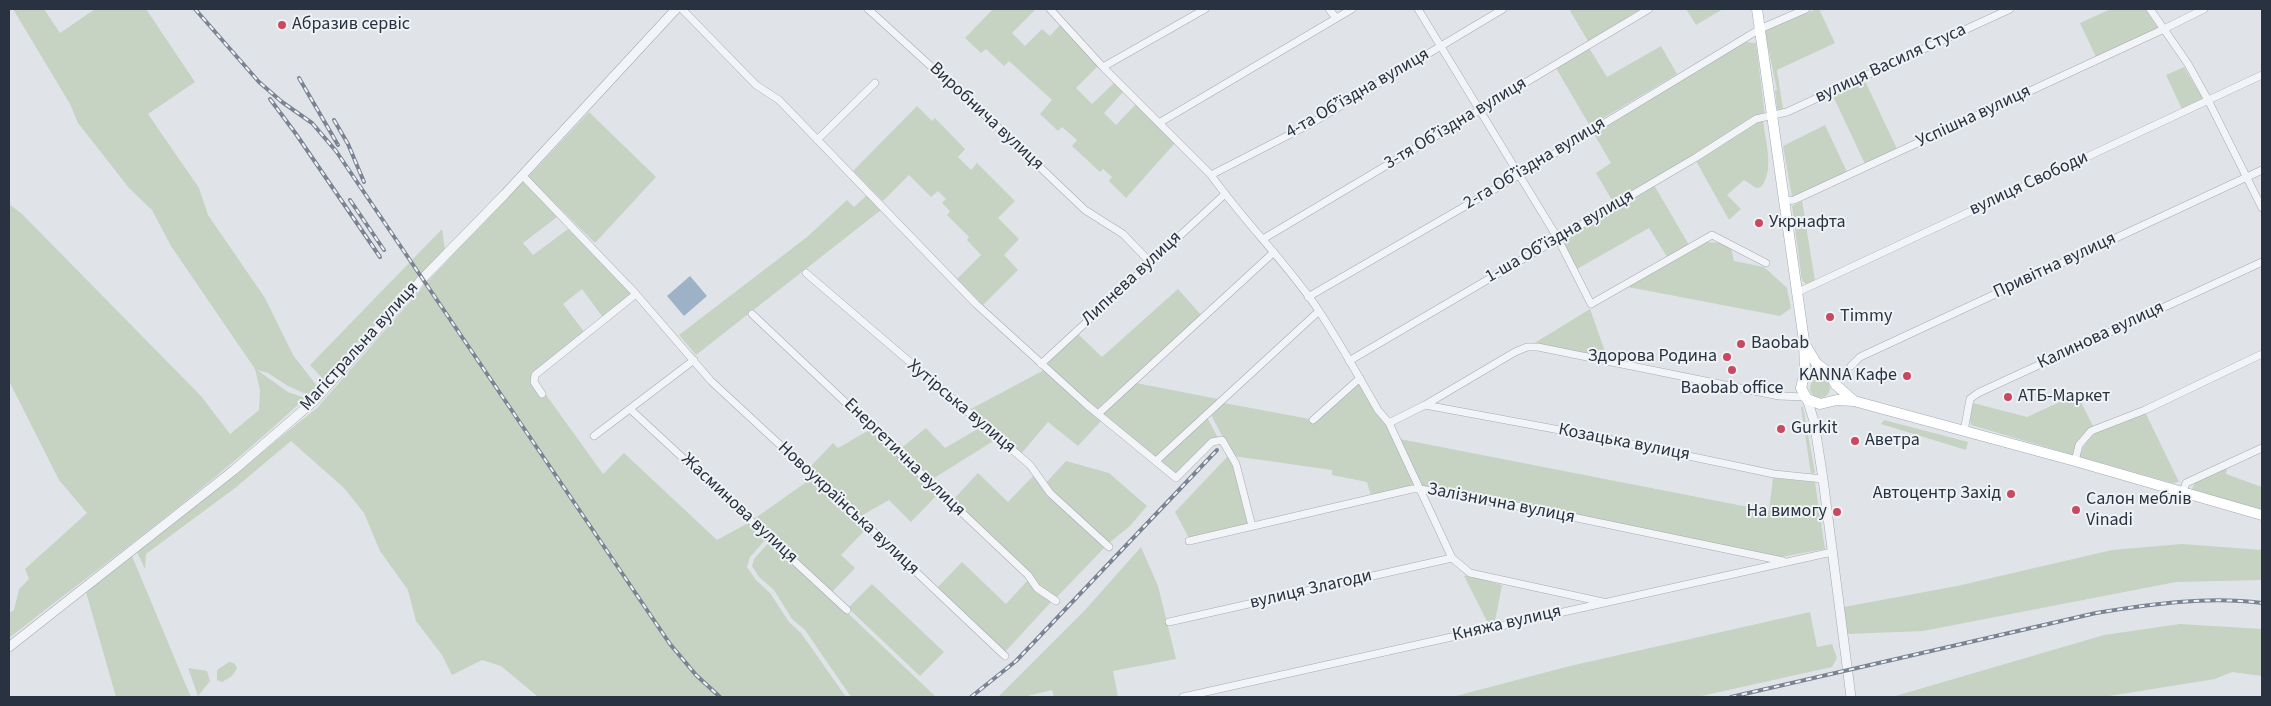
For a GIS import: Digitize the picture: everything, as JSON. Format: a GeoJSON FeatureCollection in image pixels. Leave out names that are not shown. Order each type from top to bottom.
{"type":"FeatureCollection","features":[{"type":"Feature","properties":{"kind":"main road"},"geometry":{"type":"LineString","coordinates":[[1757,9],[1804,341],[1804,391],[1815,404],[1854,401],[2076,461],[2262,515]]}},
{"type":"Feature","properties":{"kind":"main road"},"geometry":{"type":"LineString","coordinates":[[1804,341],[1816,363],[1832,376],[1836,385],[1854,401]]}},
{"type":"Feature","properties":{"kind":"main road"},"geometry":{"type":"LineString","coordinates":[[1804,391],[1811,371],[1825,371]]}},
{"type":"Feature","properties":{"kind":"main road"},"geometry":{"type":"LineString","coordinates":[[1826,402],[1834,394],[1836,385]]}},
{"type":"Feature","properties":{"kind":"street","name":"Магістральна вулиця"},"geometry":{"type":"LineString","coordinates":[[9,647],[234,470],[315,400],[423,278],[522,175],[676,9]]}},
{"type":"Feature","properties":{"kind":"street"},"geometry":{"type":"LineString","coordinates":[[682,9],[756,85],[779,100],[983,310],[1098,414],[1176,478],[1212,442],[1222,440],[1236,464],[1252,526]]}},
{"type":"Feature","properties":{"kind":"street","name":"Виробнича вулиця"},"geometry":{"type":"LineString","coordinates":[[868,9],[1001,130],[1085,210],[1124,234],[1150,262]]}},
{"type":"Feature","properties":{"kind":"street"},"geometry":{"type":"LineString","coordinates":[[1050,9],[1103,67],[1211,175],[1319,311],[1378,410],[1389,423],[1452,558],[1470,573],[1602,602]]}},
{"type":"Feature","properties":{"kind":"street"},"geometry":{"type":"LineString","coordinates":[[1103,67],[1205,9]]}},
{"type":"Feature","properties":{"kind":"street"},"geometry":{"type":"LineString","coordinates":[[1329,9],[1336,18]]}},
{"type":"Feature","properties":{"kind":"street"},"geometry":{"type":"LineString","coordinates":[[1159,123],[1352,9]]}},
{"type":"Feature","properties":{"kind":"street"},"geometry":{"type":"LineString","coordinates":[[1418,9],[1557,237],[1591,304],[1712,235],[1766,263]]}},
{"type":"Feature","properties":{"kind":"street","name":"4-та Обʼїздна вулиця"},"geometry":{"type":"LineString","coordinates":[[1211,175],[1312,123],[1503,9]]}},
{"type":"Feature","properties":{"kind":"street","name":"3-тя Обʼїздна вулиця"},"geometry":{"type":"LineString","coordinates":[[1263,239],[1649,9]]}},
{"type":"Feature","properties":{"kind":"street","name":"2-га Обʼїздна вулиця"},"geometry":{"type":"LineString","coordinates":[[1308,297],[1518,175],[1760,29],[1806,9]]}},
{"type":"Feature","properties":{"kind":"street","name":"вулиця Василя Стуса"},"geometry":{"type":"LineString","coordinates":[[1771,116],[1787,112],[2010,9]]}},
{"type":"Feature","properties":{"kind":"street"},"geometry":{"type":"LineString","coordinates":[[2150,9],[2208,100],[2262,208]]}},
{"type":"Feature","properties":{"kind":"street","name":"Успішна вулиця"},"geometry":{"type":"LineString","coordinates":[[1783,201],[1794,200],[2204,9]]}},
{"type":"Feature","properties":{"kind":"street","name":"вулиця Свободи"},"geometry":{"type":"LineString","coordinates":[[1796,293],[2262,75]]}},
{"type":"Feature","properties":{"kind":"street"},"geometry":{"type":"LineString","coordinates":[[817,140],[875,83]]}},
{"type":"Feature","properties":{"kind":"street","name":"1-ша Обʼїздна вулиця"},"geometry":{"type":"LineString","coordinates":[[1349,361],[1557,237],[1695,158],[1756,119],[1771,116]]}},
{"type":"Feature","properties":{"kind":"street","name":"Привітна вулиця"},"geometry":{"type":"LineString","coordinates":[[1851,366],[1860,358],[2262,170]]}},
{"type":"Feature","properties":{"kind":"street","name":"Новоукраїнська вулиця"},"geometry":{"type":"LineString","coordinates":[[522,175],[636,294],[711,381],[1004,656]]}},
{"type":"Feature","properties":{"kind":"street","name":"Липнева вулиця"},"geometry":{"type":"LineString","coordinates":[[1041,364],[1225,194]]}},
{"type":"Feature","properties":{"kind":"street"},"geometry":{"type":"LineString","coordinates":[[1098,414],[1274,252]]}},
{"type":"Feature","properties":{"kind":"street","name":"Калинова вулиця"},"geometry":{"type":"LineString","coordinates":[[1964,431],[1970,399],[1978,393],[2262,262]]}},
{"type":"Feature","properties":{"kind":"street","name":"Хутірська вулиця"},"geometry":{"type":"LineString","coordinates":[[806,273],[1030,465],[1050,493],[1109,546]]}},
{"type":"Feature","properties":{"kind":"street"},"geometry":{"type":"LineString","coordinates":[[542,394],[534,382],[535,375],[636,294]]}},
{"type":"Feature","properties":{"kind":"street"},"geometry":{"type":"LineString","coordinates":[[1156,461],[1319,311]]}},
{"type":"Feature","properties":{"kind":"street","name":"Енергетична вулиця"},"geometry":{"type":"LineString","coordinates":[[752,314],[1028,575],[1037,588],[1056,601]]}},
{"type":"Feature","properties":{"kind":"street"},"geometry":{"type":"LineString","coordinates":[[1389,423],[1425,405],[1515,352],[1527,347],[1538,347],[1779,396],[1804,391],[1814,421],[1852,697]]}},
{"type":"Feature","properties":{"kind":"street"},"geometry":{"type":"LineString","coordinates":[[2076,461],[2079,445],[2091,431],[2145,410],[2262,354]]}},
{"type":"Feature","properties":{"kind":"street"},"geometry":{"type":"LineString","coordinates":[[594,436],[694,360]]}},
{"type":"Feature","properties":{"kind":"street"},"geometry":{"type":"LineString","coordinates":[[1313,420],[1360,378]]}},
{"type":"Feature","properties":{"kind":"street"},"geometry":{"type":"LineString","coordinates":[[1814,421],[1826,402]]}},
{"type":"Feature","properties":{"kind":"street","name":"Козацька вулиця"},"geometry":{"type":"LineString","coordinates":[[1425,405],[1603,438],[1774,474],[1823,479]]}},
{"type":"Feature","properties":{"kind":"street","name":"Жасминова вулиця"},"geometry":{"type":"LineString","coordinates":[[630,409],[847,610]]}},
{"type":"Feature","properties":{"kind":"street"},"geometry":{"type":"LineString","coordinates":[[2183,492],[2186,483],[2262,448]]}},
{"type":"Feature","properties":{"kind":"street","name":"Залізнична вулиця"},"geometry":{"type":"LineString","coordinates":[[1189,541],[1412,489],[1420,489],[1534,509],[1786,562]]}},
{"type":"Feature","properties":{"kind":"street","name":"Княжа вулиця"},"geometry":{"type":"LineString","coordinates":[[1183,697],[1832,552]]}},
{"type":"Feature","properties":{"kind":"street","name":"вулиця Злагоди"},"geometry":{"type":"LineString","coordinates":[[1169,622],[1452,558]]}},
{"type":"Feature","properties":{"kind":"green space"},"geometry":{"type":"Polygon","coordinates":[[[13,9],[44,9],[60,33],[95,9],[146,9],[195,82],[148,114],[199,188],[208,215],[265,298],[293,355],[317,386],[308,395],[288,386],[268,373],[257,370],[288,392],[305,398],[197,492],[9,638],[9,613],[14,610],[19,589],[29,579],[25,569],[87,513],[59,480],[9,381],[9,204],[22,214],[201,396],[230,434],[259,410],[260,390],[255,369],[171,246],[152,210],[129,188],[78,123],[70,104],[13,9]]]}},
{"type":"Feature","properties":{"kind":"green space"},"geometry":{"type":"Polygon","coordinates":[[[993,9],[1036,9],[1012,33],[1025,46],[1042,29],[1050,36],[1060,25],[1098,66],[1076,88],[1092,104],[1114,83],[1123,92],[1104,113],[1116,125],[1136,104],[1175,143],[1126,198],[1109,181],[1112,177],[1103,169],[1100,172],[1072,146],[1077,140],[1062,127],[1058,131],[1040,114],[1052,100],[1009,61],[1004,66],[986,49],[981,53],[965,38],[993,9]]]}},
{"type":"Feature","properties":{"kind":"green space"},"geometry":{"type":"Polygon","coordinates":[[[1573,9],[1641,9],[1588,41],[1570,11],[1573,9]]]}},
{"type":"Feature","properties":{"kind":"green space"},"geometry":{"type":"Polygon","coordinates":[[[1686,9],[1723,9],[1696,25],[1686,9]]]}},
{"type":"Feature","properties":{"kind":"green space"},"geometry":{"type":"Polygon","coordinates":[[[1819,9],[1835,43],[1777,70],[1783,109],[1779,111],[1775,90],[1777,90],[1765,32],[1767,29],[1819,9]]]}},
{"type":"Feature","properties":{"kind":"green space"},"geometry":{"type":"Polygon","coordinates":[[[2111,9],[2145,9],[2158,28],[2096,57],[2080,23],[2111,9]]]}},
{"type":"Feature","properties":{"kind":"green space"},"geometry":{"type":"Polygon","coordinates":[[[1745,42],[1756,43],[1765,116],[1613,202],[1596,173],[1611,163],[1594,134],[1745,42]]]}},
{"type":"Feature","properties":{"kind":"green space"},"geometry":{"type":"Polygon","coordinates":[[[1661,46],[1677,74],[1590,126],[1556,68],[1589,48],[1607,77],[1661,46]]]}},
{"type":"Feature","properties":{"kind":"green space"},"geometry":{"type":"Polygon","coordinates":[[[2184,67],[2203,99],[2182,109],[2166,75],[2184,67]]]}},
{"type":"Feature","properties":{"kind":"green space"},"geometry":{"type":"Polygon","coordinates":[[[1865,81],[1897,149],[1865,164],[1833,96],[1865,81]]]}},
{"type":"Feature","properties":{"kind":"green space"},"geometry":{"type":"Polygon","coordinates":[[[917,106],[932,121],[935,118],[965,149],[958,157],[971,170],[977,163],[1015,201],[998,218],[1019,239],[1004,255],[1018,270],[983,305],[957,279],[981,255],[967,240],[969,237],[947,215],[950,211],[942,203],[946,199],[938,191],[931,197],[909,175],[883,201],[853,171],[917,106]]]}},
{"type":"Feature","properties":{"kind":"green space"},"geometry":{"type":"Polygon","coordinates":[[[589,112],[656,177],[595,243],[528,177],[589,112]]]}},
{"type":"Feature","properties":{"kind":"green space"},"geometry":{"type":"Polygon","coordinates":[[[1763,120],[1768,155],[1768,172],[1761,187],[1756,188],[1744,180],[1727,195],[1741,209],[1729,220],[1696,161],[1757,121],[1763,120]]]}},
{"type":"Feature","properties":{"kind":"green space"},"geometry":{"type":"Polygon","coordinates":[[[1825,125],[1847,172],[1792,197],[1783,146],[1825,125]]]}},
{"type":"Feature","properties":{"kind":"green space"},"geometry":{"type":"Polygon","coordinates":[[[523,182],[557,217],[523,243],[533,255],[568,229],[632,295],[604,319],[582,289],[563,304],[585,333],[533,373],[544,392],[603,474],[624,453],[717,540],[750,522],[766,539],[750,557],[747,567],[756,580],[770,593],[789,622],[801,633],[846,697],[543,697],[537,696],[501,666],[482,660],[452,675],[442,655],[416,621],[408,590],[380,551],[364,513],[344,488],[291,441],[235,488],[146,554],[145,569],[137,552],[317,408],[429,280],[523,182]]]}},
{"type":"Feature","properties":{"kind":"green space"},"geometry":{"type":"Polygon","coordinates":[[[1654,185],[1689,245],[1668,258],[1649,228],[1577,269],[1561,238],[1654,185]]]}},
{"type":"Feature","properties":{"kind":"green space"},"geometry":{"type":"Polygon","coordinates":[[[867,195],[881,210],[696,355],[679,335],[807,237],[847,200],[854,207],[867,195]]]}},
{"type":"Feature","properties":{"kind":"green space"},"geometry":{"type":"Polygon","coordinates":[[[1802,201],[1815,281],[1807,284],[1802,281],[1792,206],[1802,201]]]}},
{"type":"Feature","properties":{"kind":"green space"},"geometry":{"type":"Polygon","coordinates":[[[442,229],[445,249],[323,379],[310,365],[442,229]]]}},
{"type":"Feature","properties":{"kind":"green space"},"geometry":{"type":"Polygon","coordinates":[[[1707,242],[1721,243],[1731,248],[1734,261],[1764,267],[1787,288],[1791,308],[1780,316],[1628,287],[1707,242]]]}},
{"type":"Feature","properties":{"kind":"green space"},"geometry":{"type":"Polygon","coordinates":[[[1178,289],[1201,315],[1097,409],[1045,365],[1078,334],[1102,357],[1178,289]]]}},
{"type":"Feature","properties":{"kind":"green space"},"geometry":{"type":"Polygon","coordinates":[[[1590,309],[1608,360],[1533,344],[1590,309]]]}},
{"type":"Feature","properties":{"kind":"green space"},"geometry":{"type":"Polygon","coordinates":[[[1044,370],[1102,420],[1078,446],[1048,422],[1021,454],[969,410],[1044,370]]]}},
{"type":"Feature","properties":{"kind":"green space"},"geometry":{"type":"Polygon","coordinates":[[[1820,378],[1827,381],[1830,388],[1827,395],[1820,398],[1813,395],[1810,388],[1813,381],[1820,378]]]}},
{"type":"Feature","properties":{"kind":"green space"},"geometry":{"type":"Polygon","coordinates":[[[1136,383],[1218,399],[1156,458],[1102,414],[1136,383]]]}},
{"type":"Feature","properties":{"kind":"green space"},"geometry":{"type":"Polygon","coordinates":[[[1358,383],[1375,412],[1386,424],[1416,486],[1371,496],[1367,482],[1332,475],[1332,470],[1233,456],[1211,415],[1224,403],[1315,420],[1358,383]]]}},
{"type":"Feature","properties":{"kind":"green space"},"geometry":{"type":"Polygon","coordinates":[[[2077,394],[2094,428],[2080,438],[2073,455],[1971,425],[1970,419],[1973,403],[2027,417],[2077,394]]]}},
{"type":"Feature","properties":{"kind":"green space"},"geometry":{"type":"Polygon","coordinates":[[[1801,407],[1803,407],[1815,473],[1811,474],[1801,407]]]}},
{"type":"Feature","properties":{"kind":"green space"},"geometry":{"type":"Polygon","coordinates":[[[2146,414],[2179,482],[2172,483],[2080,457],[2083,447],[2097,432],[2115,423],[2146,414]]]}},
{"type":"Feature","properties":{"kind":"green space"},"geometry":{"type":"Polygon","coordinates":[[[1207,417],[1218,438],[1176,475],[1160,460],[1207,417]]]}},
{"type":"Feature","properties":{"kind":"green space"},"geometry":{"type":"Polygon","coordinates":[[[1884,420],[1968,442],[1966,450],[1881,424],[1884,420]]]}},
{"type":"Feature","properties":{"kind":"green space"},"geometry":{"type":"Polygon","coordinates":[[[981,427],[995,440],[931,480],[900,449],[926,428],[945,448],[981,427]]]}},
{"type":"Feature","properties":{"kind":"green space"},"geometry":{"type":"Polygon","coordinates":[[[871,429],[938,494],[911,522],[889,500],[861,516],[808,469],[833,443],[838,448],[871,429]]]}},
{"type":"Feature","properties":{"kind":"green space"},"geometry":{"type":"Polygon","coordinates":[[[1400,439],[1769,511],[1773,478],[1815,482],[1825,549],[1781,557],[1422,486],[1400,439]]]}},
{"type":"Feature","properties":{"kind":"green space"},"geometry":{"type":"Polygon","coordinates":[[[1228,456],[1234,465],[1250,524],[1189,538],[1175,512],[1228,456]]]}},
{"type":"Feature","properties":{"kind":"green space"},"geometry":{"type":"Polygon","coordinates":[[[1066,461],[1109,473],[1147,506],[1130,526],[1109,543],[1045,484],[1066,461]]]}},
{"type":"Feature","properties":{"kind":"green space"},"geometry":{"type":"Polygon","coordinates":[[[2227,467],[2226,474],[2262,487],[2262,511],[2204,495],[2205,493],[2192,489],[2195,482],[2227,467]]]}},
{"type":"Feature","properties":{"kind":"green space"},"geometry":{"type":"Polygon","coordinates":[[[978,473],[1008,502],[1034,475],[1048,495],[1105,547],[1056,598],[1039,586],[952,501],[978,473]]]}},
{"type":"Feature","properties":{"kind":"green space"},"geometry":{"type":"Polygon","coordinates":[[[812,478],[867,528],[841,555],[855,568],[832,592],[754,519],[812,478]]]}},
{"type":"Feature","properties":{"kind":"green space"},"geometry":{"type":"Polygon","coordinates":[[[771,540],[936,697],[851,697],[805,630],[792,619],[774,590],[759,577],[752,566],[754,559],[771,540]]]}},
{"type":"Feature","properties":{"kind":"green space"},"geometry":{"type":"Polygon","coordinates":[[[2182,544],[2262,550],[2262,580],[2176,582],[1923,631],[1847,634],[1844,607],[1957,586],[2112,550],[2182,544]]]}},
{"type":"Feature","properties":{"kind":"green space"},"geometry":{"type":"Polygon","coordinates":[[[1141,547],[1158,586],[1176,659],[1113,671],[1118,697],[1054,697],[1052,690],[1024,697],[998,697],[1085,610],[1141,547]]]}},
{"type":"Feature","properties":{"kind":"green space"},"geometry":{"type":"Polygon","coordinates":[[[132,556],[191,697],[116,697],[86,592],[132,556]]]}},
{"type":"Feature","properties":{"kind":"green space"},"geometry":{"type":"Polygon","coordinates":[[[962,562],[1006,604],[1028,580],[1052,601],[1004,653],[936,589],[962,562]]]}},
{"type":"Feature","properties":{"kind":"green space"},"geometry":{"type":"Polygon","coordinates":[[[1469,575],[1502,585],[1495,621],[1488,623],[1464,576],[1469,575]]]}},
{"type":"Feature","properties":{"kind":"green space"},"geometry":{"type":"Polygon","coordinates":[[[872,584],[944,652],[920,676],[848,608],[872,584]]]}},
{"type":"Feature","properties":{"kind":"green space"},"geometry":{"type":"Polygon","coordinates":[[[1810,612],[1817,647],[1832,644],[1837,658],[1832,667],[1697,697],[1452,697],[1570,666],[1810,612]]]}},
{"type":"Feature","properties":{"kind":"green space"},"geometry":{"type":"Polygon","coordinates":[[[2180,624],[2262,629],[2262,676],[2232,672],[2215,679],[2103,697],[1892,697],[2104,635],[2180,624]]]}},
{"type":"Feature","properties":{"kind":"green space"},"geometry":{"type":"Polygon","coordinates":[[[229,662],[234,663],[237,668],[232,676],[222,682],[217,680],[217,670],[229,662]]]}},
{"type":"Feature","properties":{"kind":"green space"},"geometry":{"type":"Polygon","coordinates":[[[188,668],[207,671],[210,681],[198,696],[188,668]]]}},
{"type":"Feature","properties":{"kind":"water"},"geometry":{"type":"Polygon","coordinates":[[[690,276],[707,296],[684,316],[667,296],[690,276]]]}},
{"type":"Feature","properties":{"kind":"railway"},"geometry":{"type":"LineString","coordinates":[[195,9],[259,82],[282,102],[312,123],[336,151],[670,644],[696,675],[720,697]]}},
{"type":"Feature","properties":{"kind":"railway"},"geometry":{"type":"LineString","coordinates":[[299,78],[338,145]]}},
{"type":"Feature","properties":{"kind":"railway"},"geometry":{"type":"LineString","coordinates":[[270,99],[380,257]]}},
{"type":"Feature","properties":{"kind":"railway"},"geometry":{"type":"LineString","coordinates":[[334,120],[348,144],[364,182]]}},
{"type":"Feature","properties":{"kind":"railway"},"geometry":{"type":"LineString","coordinates":[[350,200],[384,250]]}},
{"type":"Feature","properties":{"kind":"railway"},"geometry":{"type":"LineString","coordinates":[[971,697],[1016,661],[1217,450]]}},
{"type":"Feature","properties":{"kind":"railway"},"geometry":{"type":"LineString","coordinates":[[1731,697],[2096,613],[2158,604],[2200,601],[2221,600],[2262,603]]}},
{"type":"Feature","properties":{"kind":"place","name":"Абразив сервіс"},"geometry":{"type":"Point","coordinates":[282,25]}},
{"type":"Feature","properties":{"kind":"place","name":"Укрнафта"},"geometry":{"type":"Point","coordinates":[1759,223]}},
{"type":"Feature","properties":{"kind":"place","name":"Timmy"},"geometry":{"type":"Point","coordinates":[1830,317]}},
{"type":"Feature","properties":{"kind":"place","name":"Baobab"},"geometry":{"type":"Point","coordinates":[1741,344]}},
{"type":"Feature","properties":{"kind":"place","name":"Здорова Родина"},"geometry":{"type":"Point","coordinates":[1727,357]}},
{"type":"Feature","properties":{"kind":"place","name":"Baobab office"},"geometry":{"type":"Point","coordinates":[1732,370]}},
{"type":"Feature","properties":{"kind":"place","name":"KANNA Кафе"},"geometry":{"type":"Point","coordinates":[1907,376]}},
{"type":"Feature","properties":{"kind":"place","name":"АТБ-Маркет"},"geometry":{"type":"Point","coordinates":[2008,397]}},
{"type":"Feature","properties":{"kind":"place","name":"Gurkit"},"geometry":{"type":"Point","coordinates":[1781,429]}},
{"type":"Feature","properties":{"kind":"place","name":"Аветра"},"geometry":{"type":"Point","coordinates":[1855,441]}},
{"type":"Feature","properties":{"kind":"place","name":"Автоцентр Захід"},"geometry":{"type":"Point","coordinates":[2011,494]}},
{"type":"Feature","properties":{"kind":"place","name":"Салон меблів Vinadi"},"geometry":{"type":"Point","coordinates":[2076,510]}},
{"type":"Feature","properties":{"kind":"place","name":"На вимогу"},"geometry":{"type":"Point","coordinates":[1837,512]}}]}
